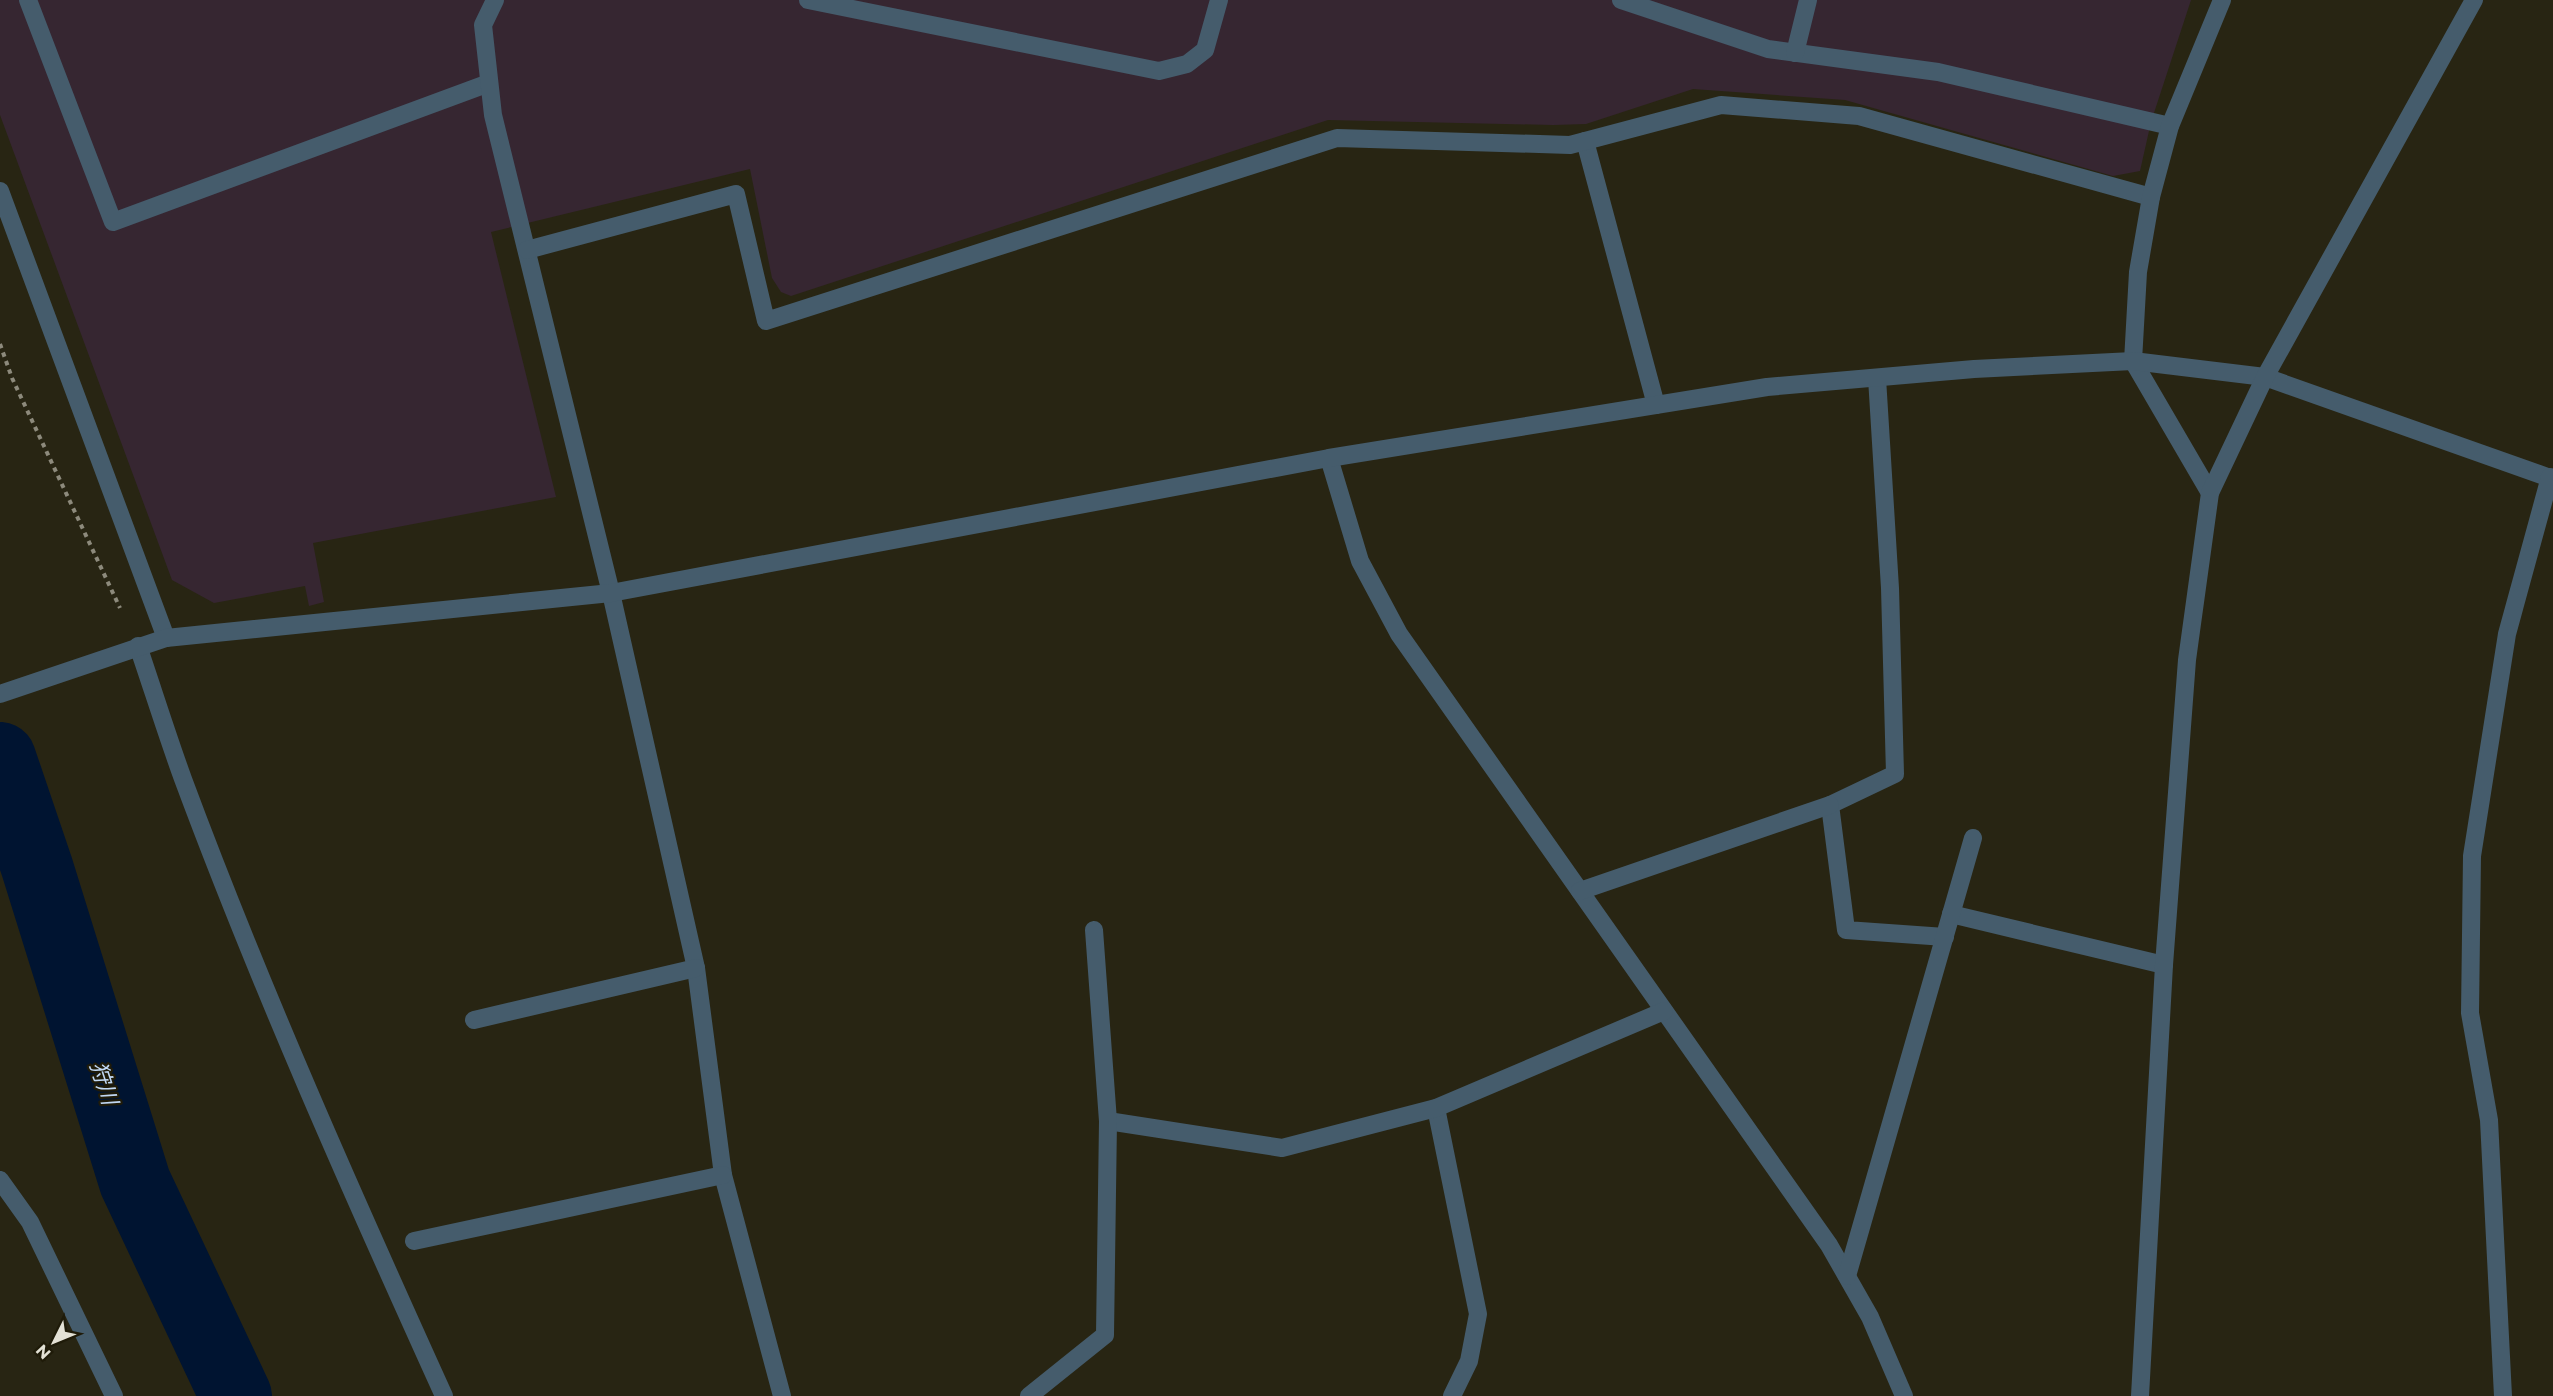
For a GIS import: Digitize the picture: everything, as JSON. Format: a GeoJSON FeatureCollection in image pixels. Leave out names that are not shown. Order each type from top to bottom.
{"type":"FeatureCollection","features":[{"type":"Feature","properties":{"kind":"street"},"geometry":{"type":"LineString","coordinates":[[28,0],[113,222],[489,83]]}},
{"type":"Feature","properties":{"kind":"street"},"geometry":{"type":"LineString","coordinates":[[495,0],[483,25],[493,116],[611,592],[696,968],[723,1175],[782,1396]]}},
{"type":"Feature","properties":{"kind":"street"},"geometry":{"type":"LineString","coordinates":[[808,0],[1159,71],[1187,64],[1205,50],[1219,0]]}},
{"type":"Feature","properties":{"kind":"street"},"geometry":{"type":"LineString","coordinates":[[1621,0],[1768,49],[1938,72],[2170,126]]}},
{"type":"Feature","properties":{"kind":"street"},"geometry":{"type":"LineString","coordinates":[[1795,53],[1808,0]]}},
{"type":"Feature","properties":{"kind":"street"},"geometry":{"type":"LineString","coordinates":[[2210,493],[2133,361],[2138,272],[2151,197],[2170,126],[2222,0]]}},
{"type":"Feature","properties":{"kind":"street"},"geometry":{"type":"LineString","coordinates":[[2140,1396],[2164,965],[2187,660],[2210,493],[2265,377],[2474,0]]}},
{"type":"Feature","properties":{"kind":"street"},"geometry":{"type":"LineString","coordinates":[[527,250],[736,194],[766,321],[1337,138],[1570,145],[1721,105],[1859,116],[2151,197]]}},
{"type":"Feature","properties":{"kind":"street"},"geometry":{"type":"LineString","coordinates":[[1585,141],[1656,405]]}},
{"type":"Feature","properties":{"kind":"street"},"geometry":{"type":"LineString","coordinates":[[0,191],[166,638]]}},
{"type":"Feature","properties":{"kind":"street"},"geometry":{"type":"LineString","coordinates":[[0,694],[166,638],[611,592],[1329,458],[1767,387],[1974,369],[2133,361],[2265,377],[2551,478],[2507,634],[2472,856],[2470,1013],[2489,1120],[2504,1396]]}},
{"type":"Feature","properties":{"kind":"street"},"geometry":{"type":"LineString","coordinates":[[1580,891],[1830,805],[1895,774],[1890,588],[1877,378]]}},
{"type":"Feature","properties":{"kind":"street"},"geometry":{"type":"LineString","coordinates":[[1329,458],[1360,561],[1399,634],[1829,1245],[1870,1317],[1904,1396]]}},
{"type":"Feature","properties":{"kind":"street"},"geometry":{"type":"LineString","coordinates":[[138,646],[182,777],[248,948],[363,1216],[444,1396]]}},
{"type":"Feature","properties":{"kind":"street"},"geometry":{"type":"LineString","coordinates":[[1830,805],[1846,930],[1945,937]]}},
{"type":"Feature","properties":{"kind":"street"},"geometry":{"type":"LineString","coordinates":[[1847,1276],[1973,838]]}},
{"type":"Feature","properties":{"kind":"street"},"geometry":{"type":"LineString","coordinates":[[1951,914],[2164,965]]}},
{"type":"Feature","properties":{"kind":"street"},"geometry":{"type":"LineString","coordinates":[[1029,1396],[1105,1335],[1108,1121],[1094,930]]}},
{"type":"Feature","properties":{"kind":"street"},"geometry":{"type":"LineString","coordinates":[[474,1020],[696,968]]}},
{"type":"Feature","properties":{"kind":"street"},"geometry":{"type":"LineString","coordinates":[[1108,1121],[1282,1148],[1436,1108],[1664,1011]]}},
{"type":"Feature","properties":{"kind":"street"},"geometry":{"type":"LineString","coordinates":[[1436,1108],[1478,1314],[1469,1361],[1452,1396]]}},
{"type":"Feature","properties":{"kind":"street"},"geometry":{"type":"LineString","coordinates":[[414,1241],[723,1175]]}},
{"type":"Feature","properties":{"kind":"street"},"geometry":{"type":"LineString","coordinates":[[0,1180],[30,1222],[114,1396]]}},
{"type":"Feature","properties":{"kind":"path"},"geometry":{"type":"LineString","coordinates":[[0,344],[12,378],[138,646]]}},
{"type":"Feature","properties":{"kind":"shaded area"},"geometry":{"type":"Polygon","coordinates":[[[0,0],[2191,0],[2151,122],[2140,171],[2113,176],[1845,100],[1693,89],[1586,124],[1328,120],[791,296],[781,292],[772,278],[750,169],[491,232],[556,497],[313,543],[324,602],[309,606],[305,586],[214,603],[172,580],[0,115],[0,0]]]}},
{"type":"Feature","properties":{"kind":"waterway","name":"狩川"},"geometry":{"type":"LineString","coordinates":[[0,758],[37,867],[135,1182],[236,1396]]}}]}
